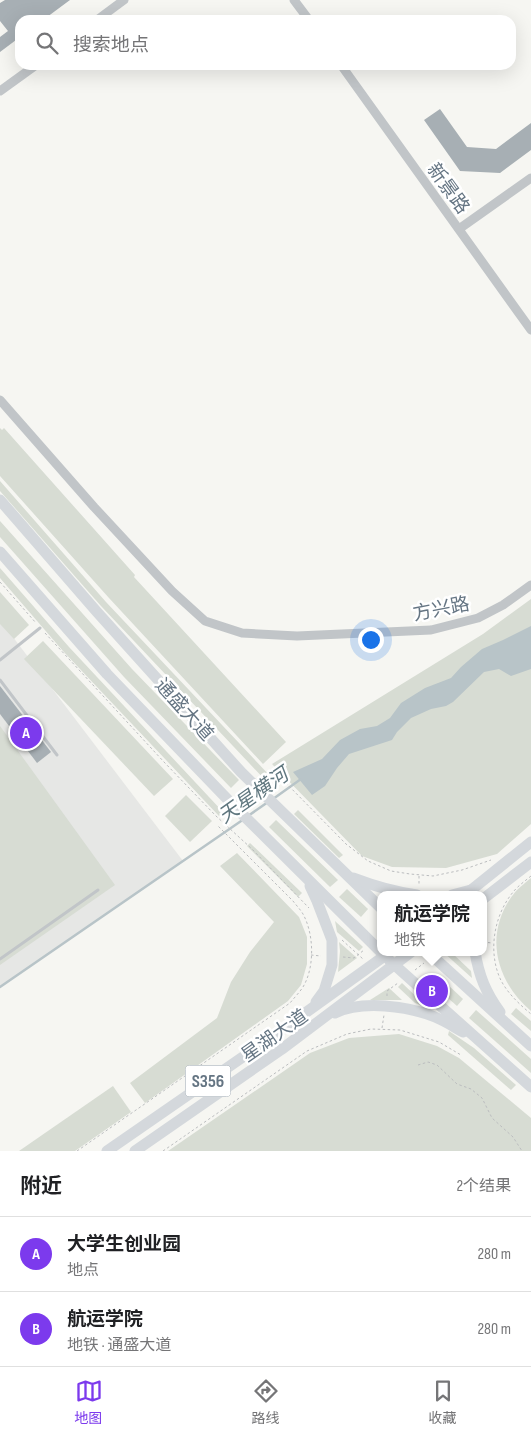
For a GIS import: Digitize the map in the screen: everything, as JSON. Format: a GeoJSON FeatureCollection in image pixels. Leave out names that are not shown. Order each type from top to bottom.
{"type":"FeatureCollection","features":[{"type":"Feature","properties":{"kind":"main road","name":"通盛大道"},"geometry":{"type":"LineString","coordinates":[[0,500],[241,772],[377,904]]}},
{"type":"Feature","properties":{"kind":"main road","name":"通盛大道"},"geometry":{"type":"LineString","coordinates":[[0,552],[107,674],[232,804],[377,946]]}},
{"type":"Feature","properties":{"kind":"main road"},"geometry":{"type":"LineString","coordinates":[[470,891],[531,842]]}},
{"type":"Feature","properties":{"kind":"main road"},"geometry":{"type":"LineString","coordinates":[[487,897],[531,862]]}},
{"type":"Feature","properties":{"kind":"main road"},"geometry":{"type":"LineString","coordinates":[[304,876],[317,901],[332,940],[332,965],[324,991],[309,1011]]}},
{"type":"Feature","properties":{"kind":"main road"},"geometry":{"type":"LineString","coordinates":[[348,876],[393,891]]}},
{"type":"Feature","properties":{"kind":"main road","name":"星湖大道"},"geometry":{"type":"LineString","coordinates":[[107,1151],[309,1011],[377,955]]}},
{"type":"Feature","properties":{"kind":"main road","name":"通盛大道"},"geometry":{"type":"LineString","coordinates":[[386,956],[531,1087]]}},
{"type":"Feature","properties":{"kind":"main road","name":"星湖大道"},"geometry":{"type":"LineString","coordinates":[[135,1151],[274,1055],[406,956]]}},
{"type":"Feature","properties":{"kind":"main road"},"geometry":{"type":"LineString","coordinates":[[432,956],[531,1046]]}},
{"type":"Feature","properties":{"kind":"main road"},"geometry":{"type":"LineString","coordinates":[[476,956],[477,967],[487,994],[512,1030]]}},
{"type":"Feature","properties":{"kind":"main road"},"geometry":{"type":"LineString","coordinates":[[318,1022],[343,1010],[372,1006],[410,1009],[435,1018],[457,1029],[491,1052]]}},
{"type":"Feature","properties":{"kind":"street"},"geometry":{"type":"LineString","coordinates":[[104,15],[124,0]]}},
{"type":"Feature","properties":{"kind":"street"},"geometry":{"type":"LineString","coordinates":[[294,0],[304,15]]}},
{"type":"Feature","properties":{"kind":"street"},"geometry":{"type":"LineString","coordinates":[[0,91],[29,70]]}},
{"type":"Feature","properties":{"kind":"street","name":"新景路"},"geometry":{"type":"LineString","coordinates":[[345,70],[531,330]]}},
{"type":"Feature","properties":{"kind":"street"},"geometry":{"type":"LineString","coordinates":[[459,229],[531,178]]}},
{"type":"Feature","properties":{"kind":"street","name":"方兴路"},"geometry":{"type":"LineString","coordinates":[[0,400],[94,507],[172,591],[205,621],[242,633],[297,636],[431,630],[478,618],[503,605],[531,585]]}},
{"type":"Feature","properties":{"kind":"lane"},"geometry":{"type":"LineString","coordinates":[[0,660],[40,628]]}},
{"type":"Feature","properties":{"kind":"lane"},"geometry":{"type":"LineString","coordinates":[[0,680],[57,755]]}},
{"type":"Feature","properties":{"kind":"lane"},"geometry":{"type":"LineString","coordinates":[[0,959],[98,890]]}},
{"type":"Feature","properties":{"kind":"path"},"geometry":{"type":"LineString","coordinates":[[0,582],[64,655],[216,816],[252,849]]}},
{"type":"Feature","properties":{"kind":"path"},"geometry":{"type":"LineString","coordinates":[[282,779],[346,844],[368,861],[391,871],[433,876],[462,870],[495,859]]}},
{"type":"Feature","properties":{"kind":"path"},"geometry":{"type":"LineString","coordinates":[[77,1151],[290,1003],[303,986],[311,964],[311,938],[303,914],[293,901],[218,826]]}},
{"type":"Feature","properties":{"kind":"path"},"geometry":{"type":"LineString","coordinates":[[531,876],[514,891],[504,906],[494,931],[494,955],[499,976],[508,991],[531,1014]]}},
{"type":"Feature","properties":{"kind":"path"},"geometry":{"type":"LineString","coordinates":[[487,942],[494,943]]}},
{"type":"Feature","properties":{"kind":"path"},"geometry":{"type":"LineString","coordinates":[[311,955],[354,958],[377,952]]}},
{"type":"Feature","properties":{"kind":"path"},"geometry":{"type":"LineString","coordinates":[[163,1151],[307,1051],[347,1034],[371,1030],[400,1030],[439,1042],[461,1055]]}},
{"type":"Feature","properties":{"kind":"path"},"geometry":{"type":"LineString","coordinates":[[418,1065],[428,1062],[437,1065],[457,1084],[471,1089],[482,1098],[492,1118],[513,1137],[522,1151]]}},
{"type":"Feature","properties":{"kind":"shaded area"},"geometry":{"type":"Polygon","coordinates":[[[0,428],[2,430],[4,428],[135,575],[134,577],[286,742],[263,764],[109,598],[0,476],[0,428]]]}},
{"type":"Feature","properties":{"kind":"shaded area"},"geometry":{"type":"Polygon","coordinates":[[[0,481],[106,602],[271,777],[266,781],[101,606],[0,491],[0,481]]]}},
{"type":"Feature","properties":{"kind":"shaded area"},"geometry":{"type":"Polygon","coordinates":[[[0,521],[132,669],[239,780],[231,788],[124,677],[0,537],[0,521]]]}},
{"type":"Feature","properties":{"kind":"shaded area"},"geometry":{"type":"Polygon","coordinates":[[[0,568],[69,647],[223,812],[219,816],[63,651],[0,578],[0,568]]]}},
{"type":"Feature","properties":{"kind":"shaded area"},"geometry":{"type":"Polygon","coordinates":[[[0,592],[29,625],[14,639],[0,624],[0,592]]]}},
{"type":"Feature","properties":{"kind":"shaded area"},"geometry":{"type":"Polygon","coordinates":[[[531,599],[531,824],[497,854],[446,868],[392,867],[362,856],[272,764],[483,634],[531,599]]]}},
{"type":"Feature","properties":{"kind":"shaded area"},"geometry":{"type":"Polygon","coordinates":[[[0,620],[183,861],[0,987],[0,620]]]}},
{"type":"Feature","properties":{"kind":"shaded area"},"geometry":{"type":"Polygon","coordinates":[[[531,626],[531,669],[511,676],[499,669],[484,672],[453,702],[411,718],[392,740],[349,754],[325,786],[312,795],[293,772],[322,759],[340,740],[360,729],[377,726],[390,718],[401,703],[425,688],[451,678],[482,649],[531,626]]]}},
{"type":"Feature","properties":{"kind":"shaded area"},"geometry":{"type":"Polygon","coordinates":[[[43,641],[173,779],[154,796],[24,659],[43,641]]]}},
{"type":"Feature","properties":{"kind":"shaded area"},"geometry":{"type":"Polygon","coordinates":[[[0,726],[115,885],[0,965],[0,726]]]}},
{"type":"Feature","properties":{"kind":"shaded area"},"geometry":{"type":"Polygon","coordinates":[[[186,795],[212,821],[190,842],[165,816],[186,795]]]}},
{"type":"Feature","properties":{"kind":"shaded area"},"geometry":{"type":"Polygon","coordinates":[[[298,810],[343,855],[339,858],[294,814],[298,810]]]}},
{"type":"Feature","properties":{"kind":"shaded area"},"geometry":{"type":"Polygon","coordinates":[[[276,820],[338,880],[330,887],[269,827],[276,820]]]}},
{"type":"Feature","properties":{"kind":"shaded area"},"geometry":{"type":"Polygon","coordinates":[[[250,843],[302,893],[298,897],[247,846],[250,843]]]}},
{"type":"Feature","properties":{"kind":"shaded area"},"geometry":{"type":"Polygon","coordinates":[[[237,853],[299,917],[307,937],[307,964],[301,985],[288,1001],[145,1103],[130,1083],[217,1018],[231,982],[250,952],[274,922],[220,866],[237,853]]]}},
{"type":"Feature","properties":{"kind":"shaded area"},"geometry":{"type":"Polygon","coordinates":[[[531,878],[531,1011],[518,999],[508,985],[501,970],[496,938],[499,922],[506,906],[516,891],[531,878]]]}},
{"type":"Feature","properties":{"kind":"shaded area"},"geometry":{"type":"Polygon","coordinates":[[[347,889],[368,909],[361,917],[339,897],[347,889]]]}},
{"type":"Feature","properties":{"kind":"shaded area"},"geometry":{"type":"Polygon","coordinates":[[[335,921],[363,947],[359,951],[337,932],[335,921]]]}},
{"type":"Feature","properties":{"kind":"shaded area"},"geometry":{"type":"Polygon","coordinates":[[[339,942],[357,958],[338,972],[340,951],[339,942]]]}},
{"type":"Feature","properties":{"kind":"shaded area"},"geometry":{"type":"Polygon","coordinates":[[[447,956],[455,956],[471,971],[472,978],[447,956]]]}},
{"type":"Feature","properties":{"kind":"shaded area"},"geometry":{"type":"Polygon","coordinates":[[[402,983],[424,1004],[423,1006],[415,1003],[398,987],[402,983]]]}},
{"type":"Feature","properties":{"kind":"shaded area"},"geometry":{"type":"Polygon","coordinates":[[[447,984],[463,999],[457,1006],[440,991],[447,984]]]}},
{"type":"Feature","properties":{"kind":"shaded area"},"geometry":{"type":"Polygon","coordinates":[[[389,988],[402,1000],[370,1000],[389,988]]]}},
{"type":"Feature","properties":{"kind":"shaded area"},"geometry":{"type":"Polygon","coordinates":[[[516,1008],[531,1021],[531,1031],[511,1014],[516,1008]]]}},
{"type":"Feature","properties":{"kind":"shaded area"},"geometry":{"type":"Polygon","coordinates":[[[476,1010],[531,1059],[531,1073],[469,1018],[476,1010]]]}},
{"type":"Feature","properties":{"kind":"shaded area"},"geometry":{"type":"Polygon","coordinates":[[[449,1031],[474,1048],[516,1085],[511,1090],[448,1035],[449,1031]]]}},
{"type":"Feature","properties":{"kind":"shaded area"},"geometry":{"type":"Polygon","coordinates":[[[399,1034],[437,1046],[459,1058],[531,1118],[531,1151],[168,1151],[310,1053],[349,1038],[399,1034]]]}},
{"type":"Feature","properties":{"kind":"shaded area"},"geometry":{"type":"Polygon","coordinates":[[[113,1086],[131,1112],[75,1151],[19,1151],[113,1086]]]}},
{"type":"Feature","properties":{"kind":"building"},"geometry":{"type":"Polygon","coordinates":[[[5,0],[70,0],[50,15],[15,15],[15,41],[0,52],[0,37],[8,31],[0,21],[0,3],[5,0]]]}},
{"type":"Feature","properties":{"kind":"building"},"geometry":{"type":"Polygon","coordinates":[[[440,109],[467,147],[496,149],[531,123],[531,150],[500,173],[460,171],[424,120],[440,109]]]}},
{"type":"Feature","properties":{"kind":"building"},"geometry":{"type":"Polygon","coordinates":[[[0,686],[51,752],[37,763],[0,714],[0,686]]]}},
{"type":"Feature","properties":{"kind":"waterway","name":"天星横河"},"geometry":{"type":"LineString","coordinates":[[273,799],[301,779]]}},
{"type":"Feature","properties":{"kind":"waterway","name":"天星横河"},"geometry":{"type":"LineString","coordinates":[[248,816],[268,802]]}},
{"type":"Feature","properties":{"kind":"waterway","name":"天星横河"},"geometry":{"type":"LineString","coordinates":[[0,987],[244,819]]}},
{"type":"Feature","properties":{"kind":"place","name":"大学生创业园"},"geometry":{"type":"Point","coordinates":[26,733]}},
{"type":"Feature","properties":{"kind":"place","name":"航运学院"},"geometry":{"type":"Point","coordinates":[432,991]}}]}
